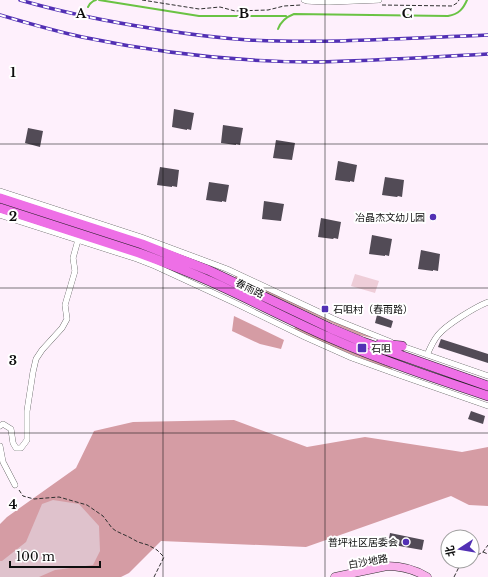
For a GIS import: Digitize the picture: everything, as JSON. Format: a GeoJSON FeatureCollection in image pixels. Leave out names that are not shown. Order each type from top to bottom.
{"type":"FeatureCollection","features":[{"type":"Feature","properties":{"kind":"main road","name":"春雨路"},"geometry":{"type":"LineString","coordinates":[[0,198],[142,244],[179,258],[229,279],[330,328],[363,342],[488,386]]}},
{"type":"Feature","properties":{"kind":"main road","name":"春雨路"},"geometry":{"type":"LineString","coordinates":[[0,208],[162,261],[226,288],[355,349],[488,396]]}},
{"type":"Feature","properties":{"kind":"main road"},"geometry":{"type":"LineString","coordinates":[[363,342],[402,346]]}},
{"type":"Feature","properties":{"kind":"street"},"geometry":{"type":"LineString","coordinates":[[305,2],[379,2]]}},
{"type":"Feature","properties":{"kind":"street"},"geometry":{"type":"LineString","coordinates":[[0,191],[141,237],[227,269],[334,319],[402,346],[488,376]]}},
{"type":"Feature","properties":{"kind":"street"},"geometry":{"type":"LineString","coordinates":[[0,215],[155,266],[352,358],[488,406]]}},
{"type":"Feature","properties":{"kind":"street"},"geometry":{"type":"LineString","coordinates":[[0,426],[3,424],[11,429],[13,443],[16,448],[21,448],[27,440],[27,411],[32,372],[36,359],[62,328],[66,319],[65,306],[75,271],[73,258],[78,240]]}},
{"type":"Feature","properties":{"kind":"street"},"geometry":{"type":"LineString","coordinates":[[427,355],[435,339],[445,328],[488,302]]}},
{"type":"Feature","properties":{"kind":"street"},"geometry":{"type":"LineString","coordinates":[[0,446],[3,462],[15,485]]}},
{"type":"Feature","properties":{"kind":"street","name":"白沙地路"},"geometry":{"type":"LineString","coordinates":[[335,577],[387,566],[404,567],[427,577]]}},
{"type":"Feature","properties":{"kind":"path"},"geometry":{"type":"LineString","coordinates":[[142,0],[199,8],[220,7],[235,11],[268,10],[305,2]]}},
{"type":"Feature","properties":{"kind":"path"},"geometry":{"type":"LineString","coordinates":[[379,2],[389,6],[452,6],[459,0]]}},
{"type":"Feature","properties":{"kind":"path"},"geometry":{"type":"LineString","coordinates":[[15,485],[23,496],[34,499],[59,497],[87,505],[103,516],[116,531],[157,550],[164,557],[154,577]]}},
{"type":"Feature","properties":{"kind":"path"},"geometry":{"type":"LineString","coordinates":[[480,554],[488,545]]}},
{"type":"Feature","properties":{"kind":"path"},"geometry":{"type":"LineString","coordinates":[[483,552],[488,554]]}},
{"type":"Feature","properties":{"kind":"shaded area"},"geometry":{"type":"Polygon","coordinates":[[[355,274],[379,281],[375,293],[351,286],[355,274]]]}},
{"type":"Feature","properties":{"kind":"shaded area"},"geometry":{"type":"Polygon","coordinates":[[[236,275],[372,338],[359,335],[334,324],[236,278],[236,275]]]}},
{"type":"Feature","properties":{"kind":"shaded area"},"geometry":{"type":"Polygon","coordinates":[[[234,316],[284,340],[281,349],[260,344],[232,331],[234,316]]]}},
{"type":"Feature","properties":{"kind":"shaded area"},"geometry":{"type":"Polygon","coordinates":[[[295,327],[392,368],[391,370],[343,351],[294,330],[295,327]]]}},
{"type":"Feature","properties":{"kind":"shaded area"},"geometry":{"type":"Polygon","coordinates":[[[234,420],[307,447],[365,437],[462,452],[488,447],[488,506],[469,505],[451,496],[306,547],[161,541],[129,573],[121,577],[0,577],[0,524],[7,517],[76,468],[94,431],[133,422],[234,420]]]}},
{"type":"Feature","properties":{"kind":"shaded area"},"geometry":{"type":"Polygon","coordinates":[[[53,500],[79,504],[99,526],[100,551],[93,565],[55,570],[39,577],[0,577],[0,561],[26,542],[42,504],[53,500]]]}},
{"type":"Feature","properties":{"kind":"building"},"geometry":{"type":"Polygon","coordinates":[[[174,109],[194,113],[191,130],[172,127],[174,109]]]}},
{"type":"Feature","properties":{"kind":"building"},"geometry":{"type":"Polygon","coordinates":[[[223,125],[243,128],[240,145],[221,143],[223,125]]]}},
{"type":"Feature","properties":{"kind":"building"},"geometry":{"type":"Polygon","coordinates":[[[28,128],[43,131],[40,147],[25,143],[28,128]]]}},
{"type":"Feature","properties":{"kind":"building"},"geometry":{"type":"Polygon","coordinates":[[[276,140],[295,143],[292,160],[273,158],[276,140]]]}},
{"type":"Feature","properties":{"kind":"building"},"geometry":{"type":"Polygon","coordinates":[[[338,161],[357,165],[354,182],[335,180],[338,161]]]}},
{"type":"Feature","properties":{"kind":"building"},"geometry":{"type":"Polygon","coordinates":[[[160,167],[179,170],[177,187],[157,185],[160,167]]]}},
{"type":"Feature","properties":{"kind":"building"},"geometry":{"type":"Polygon","coordinates":[[[385,177],[404,180],[402,197],[382,195],[385,177]]]}},
{"type":"Feature","properties":{"kind":"building"},"geometry":{"type":"Polygon","coordinates":[[[209,182],[229,185],[226,202],[206,200],[209,182]]]}},
{"type":"Feature","properties":{"kind":"building"},"geometry":{"type":"Polygon","coordinates":[[[264,201],[284,204],[281,221],[262,219],[264,201]]]}},
{"type":"Feature","properties":{"kind":"building"},"geometry":{"type":"Polygon","coordinates":[[[321,218],[341,222],[338,239],[318,237],[321,218]]]}},
{"type":"Feature","properties":{"kind":"building"},"geometry":{"type":"Polygon","coordinates":[[[372,235],[392,239],[389,256],[369,254],[372,235]]]}},
{"type":"Feature","properties":{"kind":"building"},"geometry":{"type":"Polygon","coordinates":[[[421,250],[440,254],[438,271],[418,269],[421,250]]]}},
{"type":"Feature","properties":{"kind":"building"},"geometry":{"type":"Polygon","coordinates":[[[377,315],[393,321],[391,328],[375,323],[377,315]]]}},
{"type":"Feature","properties":{"kind":"building"},"geometry":{"type":"Polygon","coordinates":[[[441,339],[488,354],[488,363],[438,347],[441,339]]]}},
{"type":"Feature","properties":{"kind":"building"},"geometry":{"type":"Polygon","coordinates":[[[471,411],[485,416],[483,424],[468,419],[471,411]]]}},
{"type":"Feature","properties":{"kind":"building","name":"普坪社区居委会"},"geometry":{"type":"Polygon","coordinates":[[[390,533],[424,540],[422,550],[388,544],[390,533]]]}},
{"type":"Feature","properties":{"kind":"waterway"},"geometry":{"type":"LineString","coordinates":[[88,7],[91,2],[96,0]]}},
{"type":"Feature","properties":{"kind":"waterway"},"geometry":{"type":"LineString","coordinates":[[99,0],[199,16],[286,16]]}},
{"type":"Feature","properties":{"kind":"waterway"},"geometry":{"type":"LineString","coordinates":[[278,29],[284,20],[294,14],[448,16],[460,11],[467,0]]}},
{"type":"Feature","properties":{"kind":"railway"},"geometry":{"type":"LineString","coordinates":[[20,0],[71,13],[122,23],[168,31],[249,40],[339,41],[488,35]]}},
{"type":"Feature","properties":{"kind":"railway"},"geometry":{"type":"LineString","coordinates":[[0,15],[82,37],[140,48],[198,56],[286,62],[316,62],[488,54]]}},
{"type":"Feature","properties":{"kind":"place","name":"冶晶杰文幼儿园"},"geometry":{"type":"Point","coordinates":[433,217]}},
{"type":"Feature","properties":{"kind":"place","name":"石咀村（春雨路）"},"geometry":{"type":"Point","coordinates":[325,309]}},
{"type":"Feature","properties":{"kind":"place","name":"石咀"},"geometry":{"type":"Point","coordinates":[362,348]}},
{"type":"Feature","properties":{"kind":"place","name":"普坪社区居委会"},"geometry":{"type":"Point","coordinates":[406,542]}}]}
